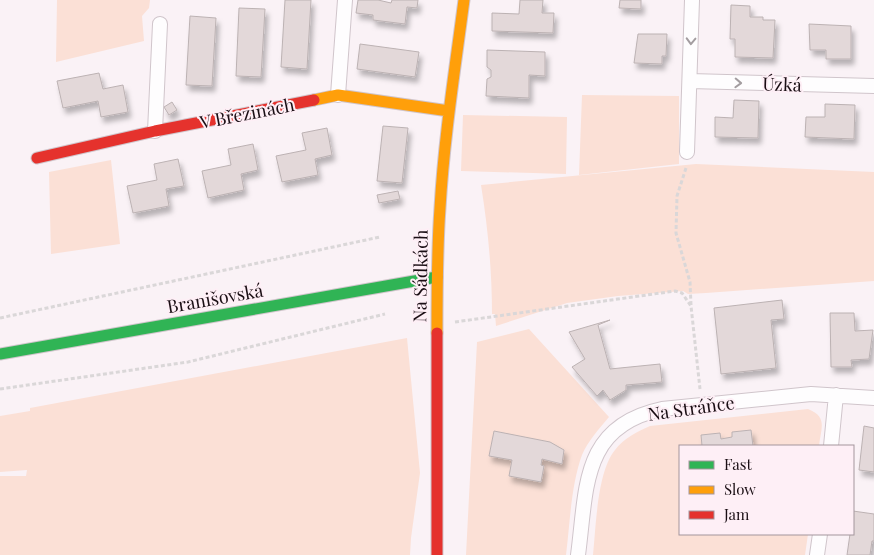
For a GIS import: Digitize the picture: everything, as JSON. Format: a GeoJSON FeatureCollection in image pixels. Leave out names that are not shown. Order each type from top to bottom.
{"type":"FeatureCollection","features":[{"type":"Feature","properties":{"kind":"street"},"geometry":{"type":"LineString","coordinates":[[338,95],[344,0]]}},
{"type":"Feature","properties":{"kind":"street","name":"Na Sádkách"},"geometry":{"type":"LineString","coordinates":[[437,555],[436,277],[449,111],[464,0]]}},
{"type":"Feature","properties":{"kind":"street"},"geometry":{"type":"LineString","coordinates":[[688,152],[692,0]]}},
{"type":"Feature","properties":{"kind":"street"},"geometry":{"type":"LineString","coordinates":[[155,131],[160,24]]}},
{"type":"Feature","properties":{"kind":"street","name":"Úzká"},"geometry":{"type":"LineString","coordinates":[[690,82],[874,86]]}},
{"type":"Feature","properties":{"kind":"street","name":"V Březinách"},"geometry":{"type":"LineString","coordinates":[[36,158],[155,131],[338,95],[449,111]]}},
{"type":"Feature","properties":{"kind":"street","name":"Branišovská"},"geometry":{"type":"LineString","coordinates":[[0,354],[436,277]]}},
{"type":"Feature","properties":{"kind":"street","name":"Na Stráňce"},"geometry":{"type":"LineString","coordinates":[[578,555],[588,478],[593,460],[612,431],[644,412],[811,394],[874,398]]}},
{"type":"Feature","properties":{"kind":"street"},"geometry":{"type":"LineString","coordinates":[[830,445],[836,395]]}},
{"type":"Feature","properties":{"kind":"street"},"geometry":{"type":"LineString","coordinates":[[817,555],[820,535]]}},
{"type":"Feature","properties":{"kind":"path"},"geometry":{"type":"LineString","coordinates":[[688,152],[686,169],[677,196],[676,233],[690,282],[702,405]]}},
{"type":"Feature","properties":{"kind":"path"},"geometry":{"type":"LineString","coordinates":[[0,318],[380,237]]}},
{"type":"Feature","properties":{"kind":"path"},"geometry":{"type":"LineString","coordinates":[[436,324],[675,292],[682,293],[691,306]]}},
{"type":"Feature","properties":{"kind":"path"},"geometry":{"type":"LineString","coordinates":[[0,389],[188,362],[385,314]]}},
{"type":"Feature","properties":{"kind":"shaded area"},"geometry":{"type":"Polygon","coordinates":[[[57,0],[150,0],[149,8],[142,16],[144,41],[56,62],[57,0]]]}},
{"type":"Feature","properties":{"kind":"shaded area"},"geometry":{"type":"Polygon","coordinates":[[[582,95],[679,96],[679,164],[579,175],[582,95]]]}},
{"type":"Feature","properties":{"kind":"shaded area"},"geometry":{"type":"Polygon","coordinates":[[[463,115],[567,117],[566,174],[461,171],[463,115]]]}},
{"type":"Feature","properties":{"kind":"shaded area"},"geometry":{"type":"Polygon","coordinates":[[[111,160],[120,244],[51,254],[49,172],[111,160]]]}},
{"type":"Feature","properties":{"kind":"shaded area"},"geometry":{"type":"Polygon","coordinates":[[[696,164],[874,172],[874,281],[706,293],[688,294],[683,291],[618,296],[567,303],[496,326],[495,314],[492,314],[489,250],[481,185],[696,164]]]}},
{"type":"Feature","properties":{"kind":"shaded area"},"geometry":{"type":"Polygon","coordinates":[[[529,329],[609,417],[587,445],[578,467],[573,491],[566,555],[466,555],[477,342],[529,329]]]}},
{"type":"Feature","properties":{"kind":"shaded area"},"geometry":{"type":"Polygon","coordinates":[[[407,338],[420,473],[410,555],[0,555],[0,476],[26,476],[27,470],[0,472],[0,416],[30,411],[30,408],[407,338]]]}},
{"type":"Feature","properties":{"kind":"shaded area"},"geometry":{"type":"Polygon","coordinates":[[[808,409],[814,412],[821,419],[822,424],[819,445],[679,445],[679,535],[808,535],[805,555],[593,555],[598,500],[604,472],[609,460],[615,450],[627,439],[650,426],[808,409]]]}},
{"type":"Feature","properties":{"kind":"building"},"geometry":{"type":"Polygon","coordinates":[[[285,0],[311,0],[307,69],[281,67],[285,0]]]}},
{"type":"Feature","properties":{"kind":"building"},"geometry":{"type":"Polygon","coordinates":[[[358,0],[378,0],[391,3],[392,0],[418,0],[417,8],[407,7],[405,24],[373,20],[373,15],[356,13],[358,0]]]}},
{"type":"Feature","properties":{"kind":"building"},"geometry":{"type":"Polygon","coordinates":[[[520,0],[543,0],[542,13],[554,13],[553,33],[492,31],[492,13],[519,14],[520,0]]]}},
{"type":"Feature","properties":{"kind":"building"},"geometry":{"type":"Polygon","coordinates":[[[620,0],[641,0],[641,9],[619,8],[620,0]]]}},
{"type":"Feature","properties":{"kind":"building"},"geometry":{"type":"Polygon","coordinates":[[[731,5],[750,6],[750,17],[763,17],[763,20],[775,20],[773,58],[735,57],[735,39],[730,39],[731,5]]]}},
{"type":"Feature","properties":{"kind":"building"},"geometry":{"type":"Polygon","coordinates":[[[239,8],[265,9],[261,77],[236,76],[239,8]]]}},
{"type":"Feature","properties":{"kind":"building"},"geometry":{"type":"Polygon","coordinates":[[[190,16],[216,18],[212,86],[186,85],[190,16]]]}},
{"type":"Feature","properties":{"kind":"building"},"geometry":{"type":"Polygon","coordinates":[[[809,24],[851,26],[851,59],[826,59],[826,50],[810,50],[809,24]]]}},
{"type":"Feature","properties":{"kind":"building"},"geometry":{"type":"Polygon","coordinates":[[[638,34],[667,34],[666,56],[662,56],[662,64],[634,63],[638,34]]]}},
{"type":"Feature","properties":{"kind":"building"},"geometry":{"type":"Polygon","coordinates":[[[360,44],[419,52],[415,77],[357,69],[360,44]]]}},
{"type":"Feature","properties":{"kind":"building"},"geometry":{"type":"Polygon","coordinates":[[[487,50],[545,52],[545,76],[529,75],[529,98],[486,96],[487,79],[491,77],[491,70],[487,67],[487,50]]]}},
{"type":"Feature","properties":{"kind":"building"},"geometry":{"type":"Polygon","coordinates":[[[99,73],[103,89],[123,85],[128,112],[101,117],[98,101],[63,108],[57,81],[99,73]]]}},
{"type":"Feature","properties":{"kind":"building"},"geometry":{"type":"Polygon","coordinates":[[[734,100],[759,101],[758,138],[715,137],[715,117],[733,118],[734,100]]]}},
{"type":"Feature","properties":{"kind":"building"},"geometry":{"type":"Polygon","coordinates":[[[172,102],[177,110],[169,115],[164,107],[172,102]]]}},
{"type":"Feature","properties":{"kind":"building"},"geometry":{"type":"Polygon","coordinates":[[[825,104],[855,105],[854,139],[805,137],[806,117],[825,117],[825,104]]]}},
{"type":"Feature","properties":{"kind":"building"},"geometry":{"type":"Polygon","coordinates":[[[383,126],[408,128],[402,183],[377,181],[383,126]]]}},
{"type":"Feature","properties":{"kind":"building"},"geometry":{"type":"Polygon","coordinates":[[[327,128],[332,155],[315,159],[318,175],[282,182],[276,156],[306,150],[302,133],[327,128]]]}},
{"type":"Feature","properties":{"kind":"building"},"geometry":{"type":"Polygon","coordinates":[[[253,144],[258,170],[241,174],[244,190],[208,198],[202,171],[231,165],[228,149],[253,144]]]}},
{"type":"Feature","properties":{"kind":"building"},"geometry":{"type":"Polygon","coordinates":[[[178,159],[184,186],[166,189],[169,206],[133,213],[127,186],[157,180],[154,164],[178,159]]]}},
{"type":"Feature","properties":{"kind":"building"},"geometry":{"type":"Polygon","coordinates":[[[398,191],[400,199],[379,203],[377,195],[398,191]]]}},
{"type":"Feature","properties":{"kind":"building"},"geometry":{"type":"Polygon","coordinates":[[[782,300],[784,319],[771,320],[776,368],[721,374],[714,308],[782,300]]]}},
{"type":"Feature","properties":{"kind":"building"},"geometry":{"type":"Polygon","coordinates":[[[830,313],[854,313],[855,331],[873,330],[869,359],[851,360],[852,367],[831,367],[830,313]]]}},
{"type":"Feature","properties":{"kind":"building"},"geometry":{"type":"Polygon","coordinates":[[[610,320],[598,325],[610,369],[660,364],[662,382],[626,385],[626,390],[610,400],[603,390],[597,396],[572,367],[585,359],[569,332],[610,320]]]}},
{"type":"Feature","properties":{"kind":"building"},"geometry":{"type":"Polygon","coordinates":[[[864,426],[874,428],[874,472],[859,470],[864,426]]]}},
{"type":"Feature","properties":{"kind":"building"},"geometry":{"type":"Polygon","coordinates":[[[751,430],[753,445],[702,445],[701,435],[720,433],[721,439],[732,437],[732,432],[751,430]]]}},
{"type":"Feature","properties":{"kind":"building"},"geometry":{"type":"Polygon","coordinates":[[[494,431],[550,442],[564,450],[562,464],[542,459],[541,465],[544,466],[541,482],[509,476],[512,460],[489,456],[494,431]]]}},
{"type":"Feature","properties":{"kind":"building"},"geometry":{"type":"Polygon","coordinates":[[[854,511],[874,514],[874,541],[872,541],[870,555],[847,555],[850,535],[854,535],[854,511]]]}},
{"type":"Feature","properties":{"kind":"traffic: fast"},"geometry":{"type":"LineString","coordinates":[[0,354],[437,277]]}},
{"type":"Feature","properties":{"kind":"traffic: slow"},"geometry":{"type":"LineString","coordinates":[[437,333],[439,223],[444,156],[464,0]]}},
{"type":"Feature","properties":{"kind":"traffic: slow"},"geometry":{"type":"LineString","coordinates":[[314,100],[338,95],[449,111]]}},
{"type":"Feature","properties":{"kind":"traffic: jam"},"geometry":{"type":"LineString","coordinates":[[37,158],[155,131],[314,100]]}},
{"type":"Feature","properties":{"kind":"traffic: jam"},"geometry":{"type":"LineString","coordinates":[[437,333],[437,555]]}}]}
